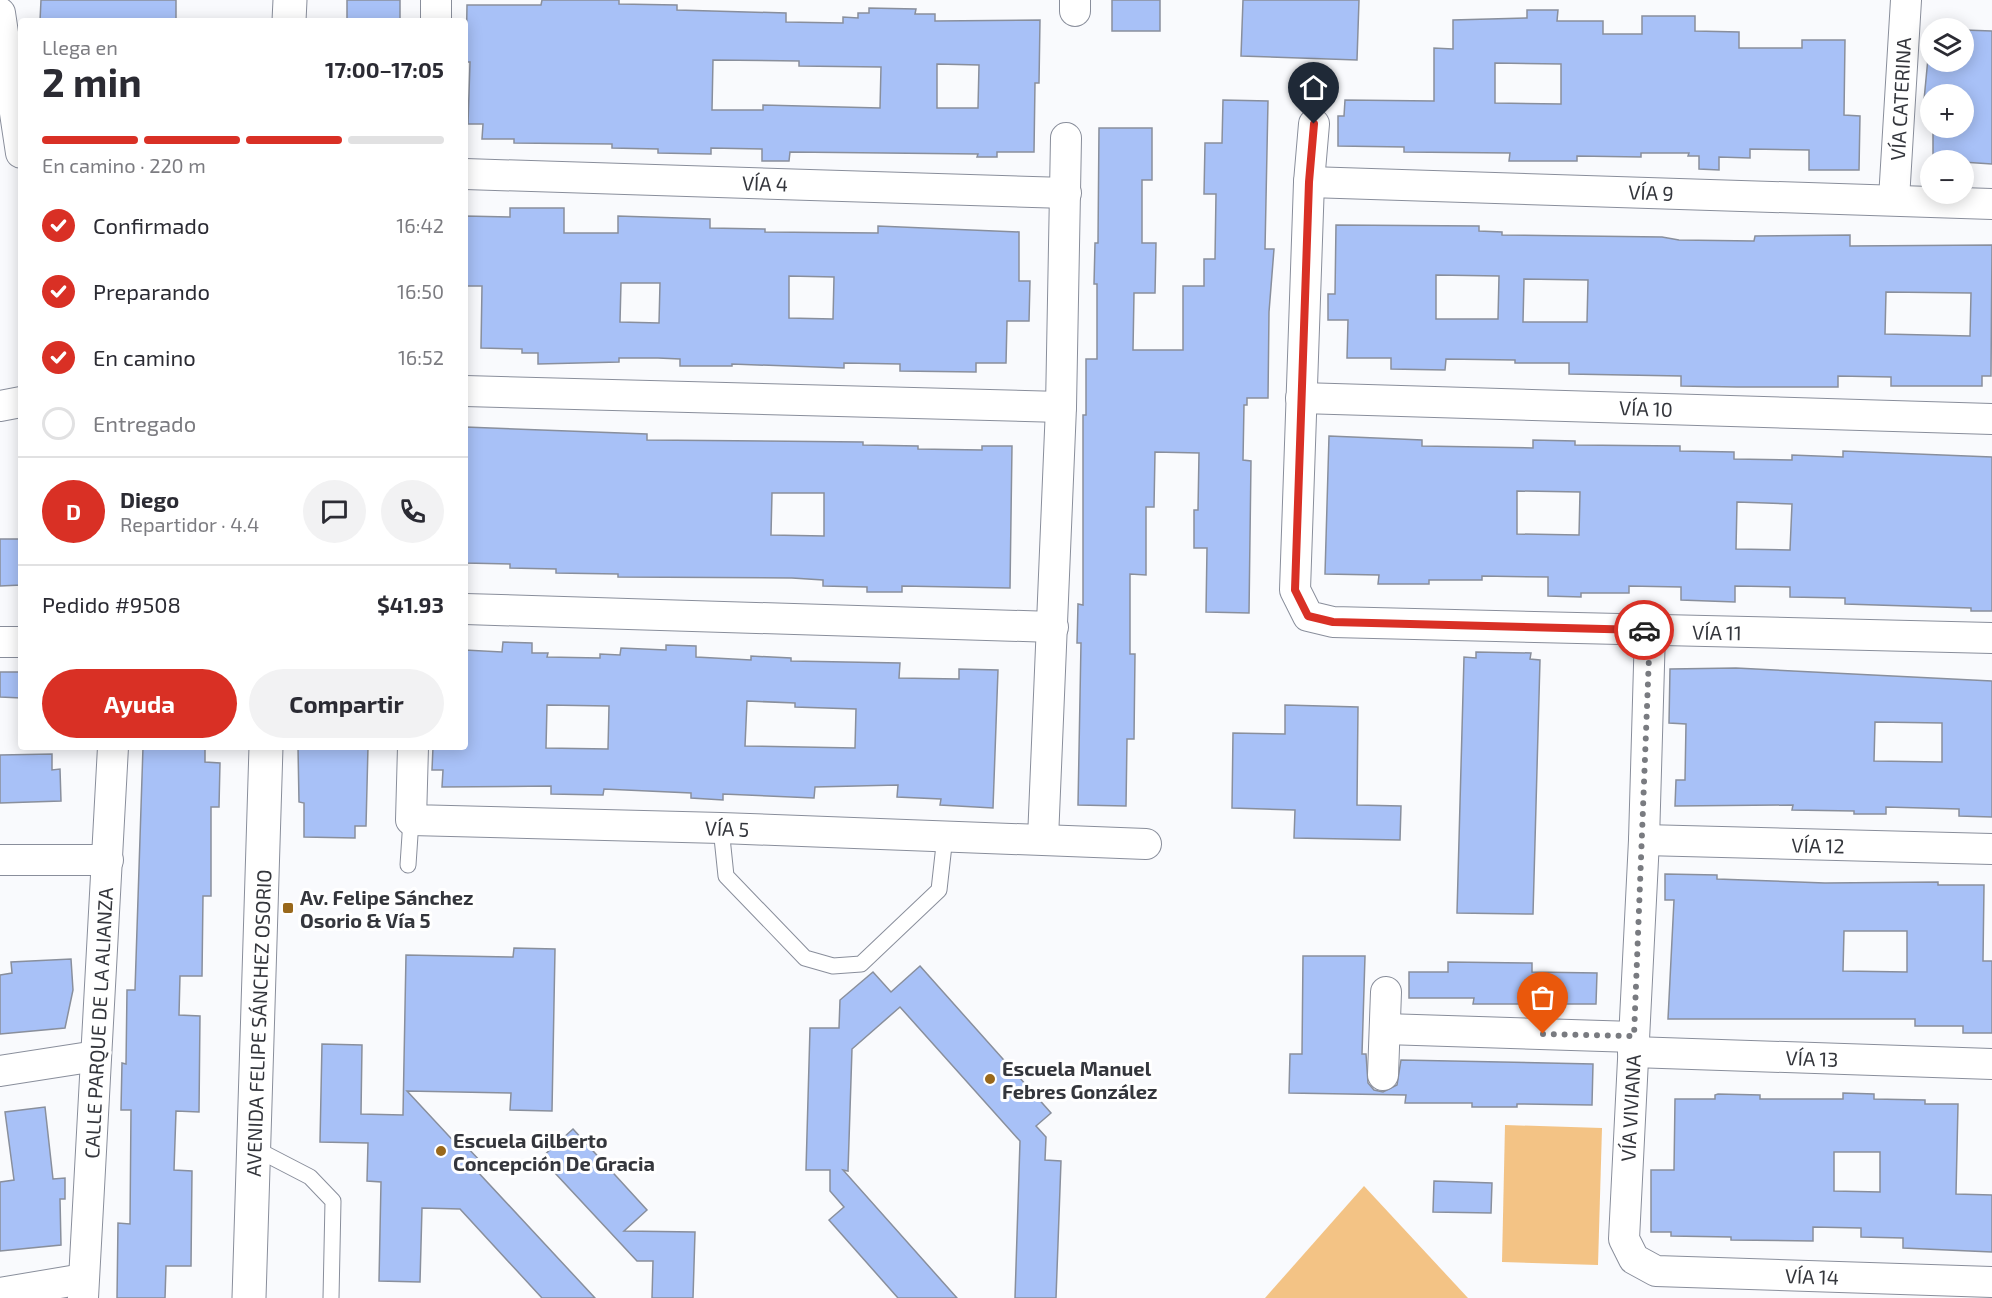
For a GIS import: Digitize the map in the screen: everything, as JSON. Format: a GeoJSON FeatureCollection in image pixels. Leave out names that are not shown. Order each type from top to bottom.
{"type":"FeatureCollection","features":[{"type":"Feature","properties":{"kind":"street"},"geometry":{"type":"LineString","coordinates":[[289,18],[290,0]]}},
{"type":"Feature","properties":{"kind":"street"},"geometry":{"type":"LineString","coordinates":[[436,0],[436,18]]}},
{"type":"Feature","properties":{"kind":"street","name":"VÍA CATERINA"},"geometry":{"type":"LineString","coordinates":[[1894,199],[1906,0]]}},
{"type":"Feature","properties":{"kind":"street"},"geometry":{"type":"LineString","coordinates":[[0,13],[18,133]]}},
{"type":"Feature","properties":{"kind":"street","name":"VÍA 11"},"geometry":{"type":"LineString","coordinates":[[1314,124],[1309,182],[1300,398],[1295,590],[1308,616],[1333,622],[1992,638]]}},
{"type":"Feature","properties":{"kind":"street"},"geometry":{"type":"LineString","coordinates":[[1043,839],[1061,408],[1066,138]]}},
{"type":"Feature","properties":{"kind":"street","name":"VÍA 4"},"geometry":{"type":"LineString","coordinates":[[468,174],[1066,193]]}},
{"type":"Feature","properties":{"kind":"street","name":"VÍA 9"},"geometry":{"type":"LineString","coordinates":[[1309,182],[1894,199],[1992,204]]}},
{"type":"Feature","properties":{"kind":"street"},"geometry":{"type":"LineString","coordinates":[[468,391],[1061,408]]}},
{"type":"Feature","properties":{"kind":"street","name":"VÍA 10"},"geometry":{"type":"LineString","coordinates":[[1300,398],[1992,419]]}},
{"type":"Feature","properties":{"kind":"street"},"geometry":{"type":"LineString","coordinates":[[0,406],[18,403]]}},
{"type":"Feature","properties":{"kind":"street"},"geometry":{"type":"LineString","coordinates":[[468,609],[1053,627]]}},
{"type":"Feature","properties":{"kind":"street","name":"VÍA VIVIANA"},"geometry":{"type":"LineString","coordinates":[[1634,1259],[1624,1239],[1644,840],[1650,631]]}},
{"type":"Feature","properties":{"kind":"street"},"geometry":{"type":"LineString","coordinates":[[0,642],[18,642]]}},
{"type":"Feature","properties":{"kind":"street","name":"CALLE PARQUE DE LA ALIANZA"},"geometry":{"type":"LineString","coordinates":[[83,1289],[113,750]]}},
{"type":"Feature","properties":{"kind":"street","name":"AVENIDA FELIPE SÁNCHEZ OSORIO"},"geometry":{"type":"LineString","coordinates":[[249,1298],[266,750]]}},
{"type":"Feature","properties":{"kind":"street"},"geometry":{"type":"LineString","coordinates":[[411,820],[413,750]]}},
{"type":"Feature","properties":{"kind":"street","name":"VÍA 5"},"geometry":{"type":"LineString","coordinates":[[411,820],[721,828],[1146,844]]}},
{"type":"Feature","properties":{"kind":"street","name":"VÍA 12"},"geometry":{"type":"LineString","coordinates":[[1644,840],[1992,849]]}},
{"type":"Feature","properties":{"kind":"street"},"geometry":{"type":"LineString","coordinates":[[0,860],[108,860]]}},
{"type":"Feature","properties":{"kind":"street"},"geometry":{"type":"LineString","coordinates":[[1383,1075],[1386,993]]}},
{"type":"Feature","properties":{"kind":"street","name":"VÍA 13"},"geometry":{"type":"LineString","coordinates":[[1384,1029],[1992,1065]]}},
{"type":"Feature","properties":{"kind":"street"},"geometry":{"type":"LineString","coordinates":[[0,1071],[96,1056]]}},
{"type":"Feature","properties":{"kind":"street","name":"VÍA 14"},"geometry":{"type":"LineString","coordinates":[[1634,1259],[1656,1271],[1992,1282]]}},
{"type":"Feature","properties":{"kind":"street"},"geometry":{"type":"LineString","coordinates":[[0,1293],[83,1289]]}},
{"type":"Feature","properties":{"kind":"lane"},"geometry":{"type":"LineString","coordinates":[[408,865],[411,820]]}},
{"type":"Feature","properties":{"kind":"lane"},"geometry":{"type":"LineString","coordinates":[[721,828],[726,876],[805,958],[833,966],[861,964],[939,890],[945,836]]}},
{"type":"Feature","properties":{"kind":"lane"},"geometry":{"type":"LineString","coordinates":[[254,1148],[310,1177],[333,1202],[331,1298]]}},
{"type":"Feature","properties":{"kind":"shaded area"},"geometry":{"type":"Polygon","coordinates":[[[1505,1125],[1602,1128],[1598,1265],[1502,1262],[1505,1125]]]}},
{"type":"Feature","properties":{"kind":"shaded area"},"geometry":{"type":"Polygon","coordinates":[[[1364,1186],[1468,1298],[1265,1298],[1364,1186]]]}},
{"type":"Feature","properties":{"kind":"building"},"geometry":{"type":"Polygon","coordinates":[[[41,0],[176,0],[176,18],[40,18],[41,0]]]}},
{"type":"Feature","properties":{"kind":"building"},"geometry":{"type":"Polygon","coordinates":[[[347,0],[400,0],[400,18],[347,18],[347,0]]]}},
{"type":"Feature","properties":{"kind":"building"},"geometry":{"type":"Polygon","coordinates":[[[542,0],[619,0],[619,4],[677,5],[677,10],[786,13],[786,22],[843,23],[843,17],[858,18],[858,13],[869,13],[869,8],[916,9],[915,14],[935,14],[935,21],[1040,20],[1039,83],[1035,83],[1034,152],[997,152],[997,157],[977,157],[978,154],[790,152],[789,161],[762,161],[762,149],[711,148],[711,154],[658,153],[658,149],[612,148],[612,144],[514,143],[514,139],[482,139],[483,124],[468,124],[470,62],[468,62],[467,5],[541,5],[542,0]],[[713,60],[712,110],[763,110],[763,105],[880,108],[881,67],[799,66],[799,61],[713,60]],[[937,64],[937,108],[978,108],[979,65],[937,64]]]}},
{"type":"Feature","properties":{"kind":"building"},"geometry":{"type":"Polygon","coordinates":[[[1112,0],[1160,0],[1160,31],[1112,31],[1112,0]]]}},
{"type":"Feature","properties":{"kind":"building"},"geometry":{"type":"Polygon","coordinates":[[[1243,0],[1359,0],[1357,60],[1241,56],[1243,0]]]}},
{"type":"Feature","properties":{"kind":"building"},"geometry":{"type":"Polygon","coordinates":[[[1527,10],[1558,10],[1557,21],[1603,21],[1603,34],[1642,34],[1642,16],[1695,16],[1695,31],[1739,32],[1739,48],[1802,48],[1802,40],[1845,40],[1844,115],[1860,116],[1859,170],[1809,170],[1809,150],[1750,149],[1750,158],[1719,157],[1719,170],[1699,169],[1699,156],[1688,156],[1689,153],[1641,153],[1641,157],[1577,156],[1577,161],[1509,161],[1510,153],[1404,152],[1404,147],[1338,146],[1338,116],[1344,116],[1345,100],[1434,101],[1434,48],[1453,49],[1453,20],[1527,18],[1527,10]],[[1495,63],[1495,103],[1561,104],[1561,64],[1495,63]]]}},
{"type":"Feature","properties":{"kind":"building"},"geometry":{"type":"Polygon","coordinates":[[[1974,30],[1992,31],[1992,164],[1974,163],[1974,150],[1933,150],[1933,138],[1974,138],[1974,84],[1926,84],[1927,72],[1974,72],[1974,30]]]}},
{"type":"Feature","properties":{"kind":"building"},"geometry":{"type":"Polygon","coordinates":[[[1223,100],[1268,101],[1265,249],[1274,249],[1269,312],[1268,398],[1247,398],[1247,405],[1244,405],[1243,460],[1251,461],[1249,613],[1206,612],[1207,548],[1194,548],[1194,510],[1198,510],[1199,453],[1155,452],[1154,507],[1146,507],[1146,575],[1130,574],[1130,654],[1135,654],[1134,739],[1127,739],[1126,806],[1078,805],[1081,643],[1077,643],[1078,604],[1083,605],[1083,415],[1086,415],[1086,359],[1097,359],[1097,284],[1094,284],[1095,243],[1098,243],[1099,128],[1152,128],[1152,180],[1142,180],[1142,243],[1156,243],[1155,293],[1134,293],[1133,350],[1183,350],[1183,286],[1204,286],[1204,259],[1215,259],[1216,194],[1204,194],[1205,143],[1222,143],[1223,100]]]}},
{"type":"Feature","properties":{"kind":"building"},"geometry":{"type":"Polygon","coordinates":[[[510,208],[564,208],[564,233],[618,233],[618,216],[710,219],[710,228],[765,229],[765,232],[878,233],[878,226],[1019,232],[1019,281],[1030,281],[1029,321],[1007,321],[1006,363],[976,363],[976,372],[900,371],[900,364],[844,363],[844,368],[732,364],[732,366],[680,366],[680,359],[658,358],[619,358],[619,362],[538,364],[538,353],[522,353],[522,349],[481,348],[482,286],[468,286],[468,216],[510,217],[510,208]],[[789,276],[789,318],[833,319],[834,277],[789,276]],[[621,283],[620,322],[659,323],[660,283],[621,283]]]}},
{"type":"Feature","properties":{"kind":"building"},"geometry":{"type":"Polygon","coordinates":[[[1336,225],[1479,226],[1479,231],[1502,232],[1502,235],[1662,237],[1679,240],[1754,241],[1755,236],[1850,235],[1850,246],[1992,245],[1991,376],[1982,376],[1982,386],[1891,386],[1891,377],[1838,376],[1838,387],[1737,387],[1681,386],[1681,376],[1569,374],[1569,363],[1515,363],[1515,360],[1446,359],[1445,370],[1391,369],[1391,358],[1347,358],[1348,320],[1328,320],[1328,294],[1335,294],[1336,225]],[[1436,275],[1436,319],[1498,319],[1499,276],[1436,275]],[[1524,279],[1523,322],[1587,322],[1588,280],[1524,279]],[[1886,292],[1885,334],[1970,336],[1971,293],[1886,292]]]}},
{"type":"Feature","properties":{"kind":"building"},"geometry":{"type":"Polygon","coordinates":[[[468,427],[647,434],[647,440],[863,442],[863,445],[918,446],[918,449],[982,450],[982,446],[1012,446],[1010,588],[902,586],[902,592],[867,592],[867,587],[823,586],[823,580],[618,577],[618,574],[556,573],[556,569],[510,568],[510,564],[468,563],[468,427]],[[772,493],[771,535],[824,536],[824,493],[772,493]]]}},
{"type":"Feature","properties":{"kind":"building"},"geometry":{"type":"Polygon","coordinates":[[[1329,436],[1422,440],[1422,446],[1533,448],[1533,440],[1575,441],[1575,445],[1680,446],[1680,451],[1734,452],[1734,459],[1792,460],[1792,455],[1843,457],[1843,451],[1992,457],[1992,611],[1971,611],[1971,608],[1845,604],[1845,598],[1790,597],[1790,587],[1735,586],[1735,602],[1681,600],[1681,587],[1629,586],[1629,593],[1581,593],[1581,597],[1548,596],[1548,577],[1482,576],[1482,580],[1429,580],[1429,584],[1378,584],[1379,575],[1325,574],[1329,436]],[[1517,491],[1517,534],[1579,535],[1580,492],[1517,491]],[[1737,502],[1736,549],[1790,550],[1792,504],[1737,502]]]}},
{"type":"Feature","properties":{"kind":"building"},"geometry":{"type":"Polygon","coordinates":[[[0,539],[18,539],[18,585],[0,586],[0,539]]]}},
{"type":"Feature","properties":{"kind":"building"},"geometry":{"type":"Polygon","coordinates":[[[503,642],[532,643],[532,653],[548,653],[547,657],[600,658],[600,654],[620,655],[621,648],[666,650],[666,645],[696,646],[696,657],[751,660],[751,656],[791,658],[791,661],[900,663],[899,678],[959,679],[959,669],[998,670],[993,808],[940,805],[941,799],[897,797],[898,785],[815,787],[814,798],[723,794],[723,800],[691,798],[691,793],[604,789],[603,795],[551,794],[551,786],[442,787],[443,770],[432,770],[433,750],[468,750],[468,650],[502,652],[503,642]],[[747,701],[745,746],[855,748],[856,709],[795,707],[795,703],[747,701]],[[547,705],[546,748],[608,749],[609,706],[547,705]]]}},
{"type":"Feature","properties":{"kind":"building"},"geometry":{"type":"Polygon","coordinates":[[[1476,652],[1531,653],[1530,659],[1540,660],[1533,914],[1457,913],[1464,657],[1476,658],[1476,652]]]}},
{"type":"Feature","properties":{"kind":"building"},"geometry":{"type":"Polygon","coordinates":[[[1736,668],[1992,681],[1992,817],[1959,816],[1959,809],[1886,807],[1886,814],[1854,814],[1854,811],[1792,810],[1793,805],[1675,806],[1676,780],[1685,780],[1686,724],[1669,723],[1670,669],[1736,668]],[[1875,722],[1874,761],[1942,762],[1942,723],[1875,722]]]}},
{"type":"Feature","properties":{"kind":"building"},"geometry":{"type":"Polygon","coordinates":[[[0,672],[18,672],[18,698],[0,697],[0,672]]]}},
{"type":"Feature","properties":{"kind":"building"},"geometry":{"type":"Polygon","coordinates":[[[1285,705],[1358,707],[1357,805],[1401,806],[1400,840],[1294,838],[1295,810],[1232,808],[1233,733],[1285,734],[1285,705]]]}},
{"type":"Feature","properties":{"kind":"building"},"geometry":{"type":"Polygon","coordinates":[[[143,750],[205,750],[205,762],[220,763],[219,807],[211,807],[211,896],[203,896],[202,976],[180,976],[179,1015],[200,1016],[199,1112],[176,1111],[174,1170],[192,1171],[191,1266],[166,1266],[165,1298],[117,1298],[118,1223],[130,1224],[131,1110],[121,1110],[122,1063],[126,1064],[127,990],[135,990],[143,750]]]}},
{"type":"Feature","properties":{"kind":"building"},"geometry":{"type":"Polygon","coordinates":[[[298,750],[368,750],[366,826],[355,826],[355,838],[304,837],[304,803],[299,802],[298,750]]]}},
{"type":"Feature","properties":{"kind":"building"},"geometry":{"type":"Polygon","coordinates":[[[52,754],[52,770],[60,769],[61,801],[0,803],[0,755],[52,754]]]}},
{"type":"Feature","properties":{"kind":"building"},"geometry":{"type":"Polygon","coordinates":[[[1665,874],[1717,875],[1717,879],[1825,883],[1938,882],[1938,885],[1984,885],[1983,961],[1992,961],[1992,1033],[1963,1033],[1963,1026],[1915,1026],[1915,1019],[1668,1019],[1674,900],[1665,900],[1665,874]],[[1844,931],[1843,971],[1907,972],[1907,931],[1844,931]]]}},
{"type":"Feature","properties":{"kind":"building"},"geometry":{"type":"Polygon","coordinates":[[[514,948],[555,949],[552,1111],[510,1110],[511,1093],[407,1091],[460,1148],[464,1144],[483,1164],[476,1170],[595,1298],[542,1298],[460,1209],[422,1208],[420,1282],[379,1281],[381,1182],[367,1181],[368,1143],[320,1142],[322,1044],[362,1045],[361,1114],[403,1115],[406,955],[513,957],[514,948]]]}},
{"type":"Feature","properties":{"kind":"building"},"geometry":{"type":"Polygon","coordinates":[[[1303,956],[1365,956],[1362,1054],[1366,1054],[1368,1083],[1374,1090],[1383,1092],[1397,1085],[1401,1060],[1593,1064],[1592,1105],[1517,1104],[1517,1107],[1472,1107],[1472,1103],[1405,1103],[1406,1095],[1289,1093],[1290,1054],[1302,1054],[1303,956]]]}},
{"type":"Feature","properties":{"kind":"building"},"geometry":{"type":"Polygon","coordinates":[[[71,959],[73,990],[65,1028],[0,1034],[0,975],[12,973],[11,962],[71,959]]]}},
{"type":"Feature","properties":{"kind":"building"},"geometry":{"type":"Polygon","coordinates":[[[1448,962],[1532,963],[1532,972],[1597,973],[1596,1004],[1473,1004],[1474,998],[1409,998],[1409,972],[1448,972],[1448,962]]]}},
{"type":"Feature","properties":{"kind":"building"},"geometry":{"type":"Polygon","coordinates":[[[920,966],[1051,1113],[1036,1126],[1046,1137],[1045,1160],[1061,1161],[1056,1298],[1015,1298],[1020,1141],[900,1007],[852,1049],[848,1171],[843,1170],[957,1298],[898,1298],[829,1220],[844,1207],[830,1191],[830,1170],[806,1170],[810,1028],[839,1028],[840,1000],[873,972],[891,992],[920,966]]]}},
{"type":"Feature","properties":{"kind":"building"},"geometry":{"type":"Polygon","coordinates":[[[1843,1093],[1874,1094],[1874,1099],[1925,1100],[1925,1104],[1958,1104],[1956,1194],[1992,1195],[1992,1252],[1903,1248],[1903,1238],[1861,1237],[1861,1228],[1813,1227],[1813,1241],[1731,1240],[1731,1237],[1671,1236],[1671,1232],[1651,1232],[1651,1170],[1674,1170],[1675,1099],[1715,1099],[1715,1095],[1718,1094],[1760,1095],[1760,1099],[1843,1099],[1843,1093]],[[1834,1152],[1834,1191],[1880,1192],[1880,1152],[1834,1152]]]}},
{"type":"Feature","properties":{"kind":"building"},"geometry":{"type":"Polygon","coordinates":[[[45,1107],[53,1179],[65,1178],[65,1199],[60,1199],[61,1245],[0,1251],[0,1182],[14,1180],[5,1112],[45,1107]]]}},
{"type":"Feature","properties":{"kind":"building"},"geometry":{"type":"Polygon","coordinates":[[[573,1129],[647,1210],[624,1231],[695,1232],[693,1298],[652,1298],[653,1261],[637,1261],[541,1158],[573,1129]]]}},
{"type":"Feature","properties":{"kind":"building"},"geometry":{"type":"Polygon","coordinates":[[[1434,1181],[1492,1183],[1491,1213],[1433,1212],[1434,1181]]]}},
{"type":"Feature","properties":{"kind":"way so far"},"geometry":{"type":"LineString","coordinates":[[1543,1034],[1634,1036],[1644,840],[1650,631],[1644,630]]}},
{"type":"Feature","properties":{"kind":"place","name":"Av. Felipe Sánchez Osorio & Vía 5"},"geometry":{"type":"Point","coordinates":[288,908]}},
{"type":"Feature","properties":{"kind":"place","name":"Escuela Manuel Febres González"},"geometry":{"type":"Point","coordinates":[990,1079]}},
{"type":"Feature","properties":{"kind":"place","name":"Escuela Gilberto Concepción De Gracia"},"geometry":{"type":"Point","coordinates":[441,1151]}},
{"type":"Feature","properties":{"kind":"route"},"geometry":{"type":"LineString","coordinates":[[1314,124],[1309,182],[1300,398],[1295,590],[1308,616],[1333,622],[1644,630]]}}]}
